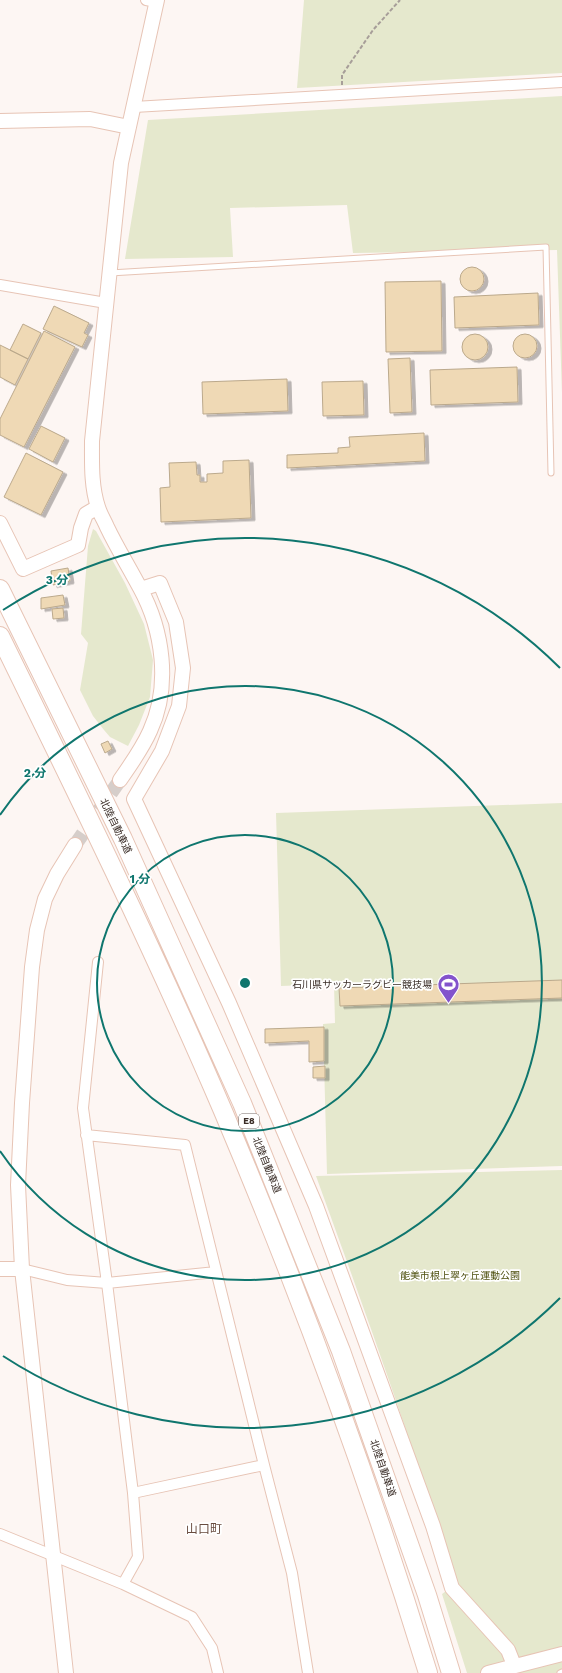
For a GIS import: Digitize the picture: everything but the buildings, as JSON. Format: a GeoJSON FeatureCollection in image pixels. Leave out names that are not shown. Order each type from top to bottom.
{"type":"FeatureCollection","features":[{"type":"Feature","properties":{"kind":"highway","name":"北陸自動車道"},"geometry":{"type":"LineString","coordinates":[[0,588],[123,838],[242,1104],[341,1351],[424,1588],[451,1673]]}},
{"type":"Feature","properties":{"kind":"highway","name":"北陸自動車道"},"geometry":{"type":"LineString","coordinates":[[0,636],[104,849],[223,1111],[275,1237],[363,1474],[428,1673]]}},
{"type":"Feature","properties":{"kind":"street"},"geometry":{"type":"LineString","coordinates":[[120,780],[138,754],[150,730],[158,707],[162,680],[162,655],[157,629],[141,589],[117,548],[98,508],[92,472],[92,441],[120,163],[134,107],[153,0]]}},
{"type":"Feature","properties":{"kind":"street"},"geometry":{"type":"LineString","coordinates":[[134,107],[562,82]]}},
{"type":"Feature","properties":{"kind":"street"},"geometry":{"type":"LineString","coordinates":[[0,121],[90,119],[129,127]]}},
{"type":"Feature","properties":{"kind":"street"},"geometry":{"type":"LineString","coordinates":[[0,285],[106,304]]}},
{"type":"Feature","properties":{"kind":"street"},"geometry":{"type":"LineString","coordinates":[[0,523],[23,569],[78,545],[81,528],[86,514],[98,508]]}},
{"type":"Feature","properties":{"kind":"street"},"geometry":{"type":"LineString","coordinates":[[141,589],[160,583],[176,622],[183,668],[179,706],[162,751],[134,799],[229,1003],[316,1206],[433,1526],[452,1588],[508,1650],[514,1665]]}},
{"type":"Feature","properties":{"kind":"street"},"geometry":{"type":"LineString","coordinates":[[66,1673],[22,1269],[18,1185],[22,1103],[32,967],[37,930],[45,899],[57,874],[75,845]]}},
{"type":"Feature","properties":{"kind":"street"},"geometry":{"type":"LineString","coordinates":[[98,962],[83,1108],[107,1283],[133,1493],[138,1557],[123,1584]]}},
{"type":"Feature","properties":{"kind":"street"},"geometry":{"type":"LineString","coordinates":[[86,1135],[185,1145],[292,1573],[308,1673]]}},
{"type":"Feature","properties":{"kind":"street"},"geometry":{"type":"LineString","coordinates":[[0,1268],[22,1269],[67,1280],[107,1283],[216,1272]]}},
{"type":"Feature","properties":{"kind":"street"},"geometry":{"type":"LineString","coordinates":[[133,1493],[264,1465]]}},
{"type":"Feature","properties":{"kind":"street"},"geometry":{"type":"LineString","coordinates":[[0,1534],[123,1584],[192,1617],[212,1648],[218,1673]]}},
{"type":"Feature","properties":{"kind":"street"},"geometry":{"type":"LineString","coordinates":[[490,1673],[514,1665],[562,1654]]}},
{"type":"Feature","properties":{"kind":"lane"},"geometry":{"type":"LineString","coordinates":[[109,273],[546,247],[550,473]]}},
{"type":"Feature","properties":{"kind":"path"},"geometry":{"type":"LineString","coordinates":[[341,95],[342,75],[374,30],[400,0]]}},
{"type":"Feature","properties":{"kind":"green space"},"geometry":{"type":"Polygon","coordinates":[[[304,0],[562,0],[562,73],[297,88],[304,0]]]}},
{"type":"Feature","properties":{"kind":"green space"},"geometry":{"type":"Polygon","coordinates":[[[562,96],[562,393],[557,250],[353,253],[347,205],[230,208],[233,257],[125,259],[148,120],[562,96]]]}},
{"type":"Feature","properties":{"kind":"green space"},"geometry":{"type":"Polygon","coordinates":[[[93,529],[96,531],[125,583],[144,624],[153,660],[150,697],[139,725],[128,746],[110,737],[104,730],[93,716],[80,690],[88,643],[81,634],[88,546],[93,529]]]}},
{"type":"Feature","properties":{"kind":"green space","name":"石川県サッカーラグビー競技場"},"geometry":{"type":"Polygon","coordinates":[[[562,803],[562,1166],[327,1174],[323,1024],[335,1023],[334,984],[281,986],[276,813],[562,803]]]}},
{"type":"Feature","properties":{"kind":"green space","name":"能美市根上翠ヶ丘運動公園"},"geometry":{"type":"Polygon","coordinates":[[[562,1170],[562,1673],[467,1673],[442,1594],[456,1584],[371,1328],[316,1176],[562,1170]]]}},
{"type":"Feature","properties":{"kind":"tunnel"},"geometry":{"type":"LineString","coordinates":[[75,845],[120,780]]}},
{"type":"Feature","properties":{"kind":"place","name":"石川県サッカーラグビー競技場"},"geometry":{"type":"Point","coordinates":[448,1004]}},
{"type":"Feature","properties":{"kind":"district","name":"山口町"},"geometry":{"type":"Point","coordinates":[204,1529]}}]}
